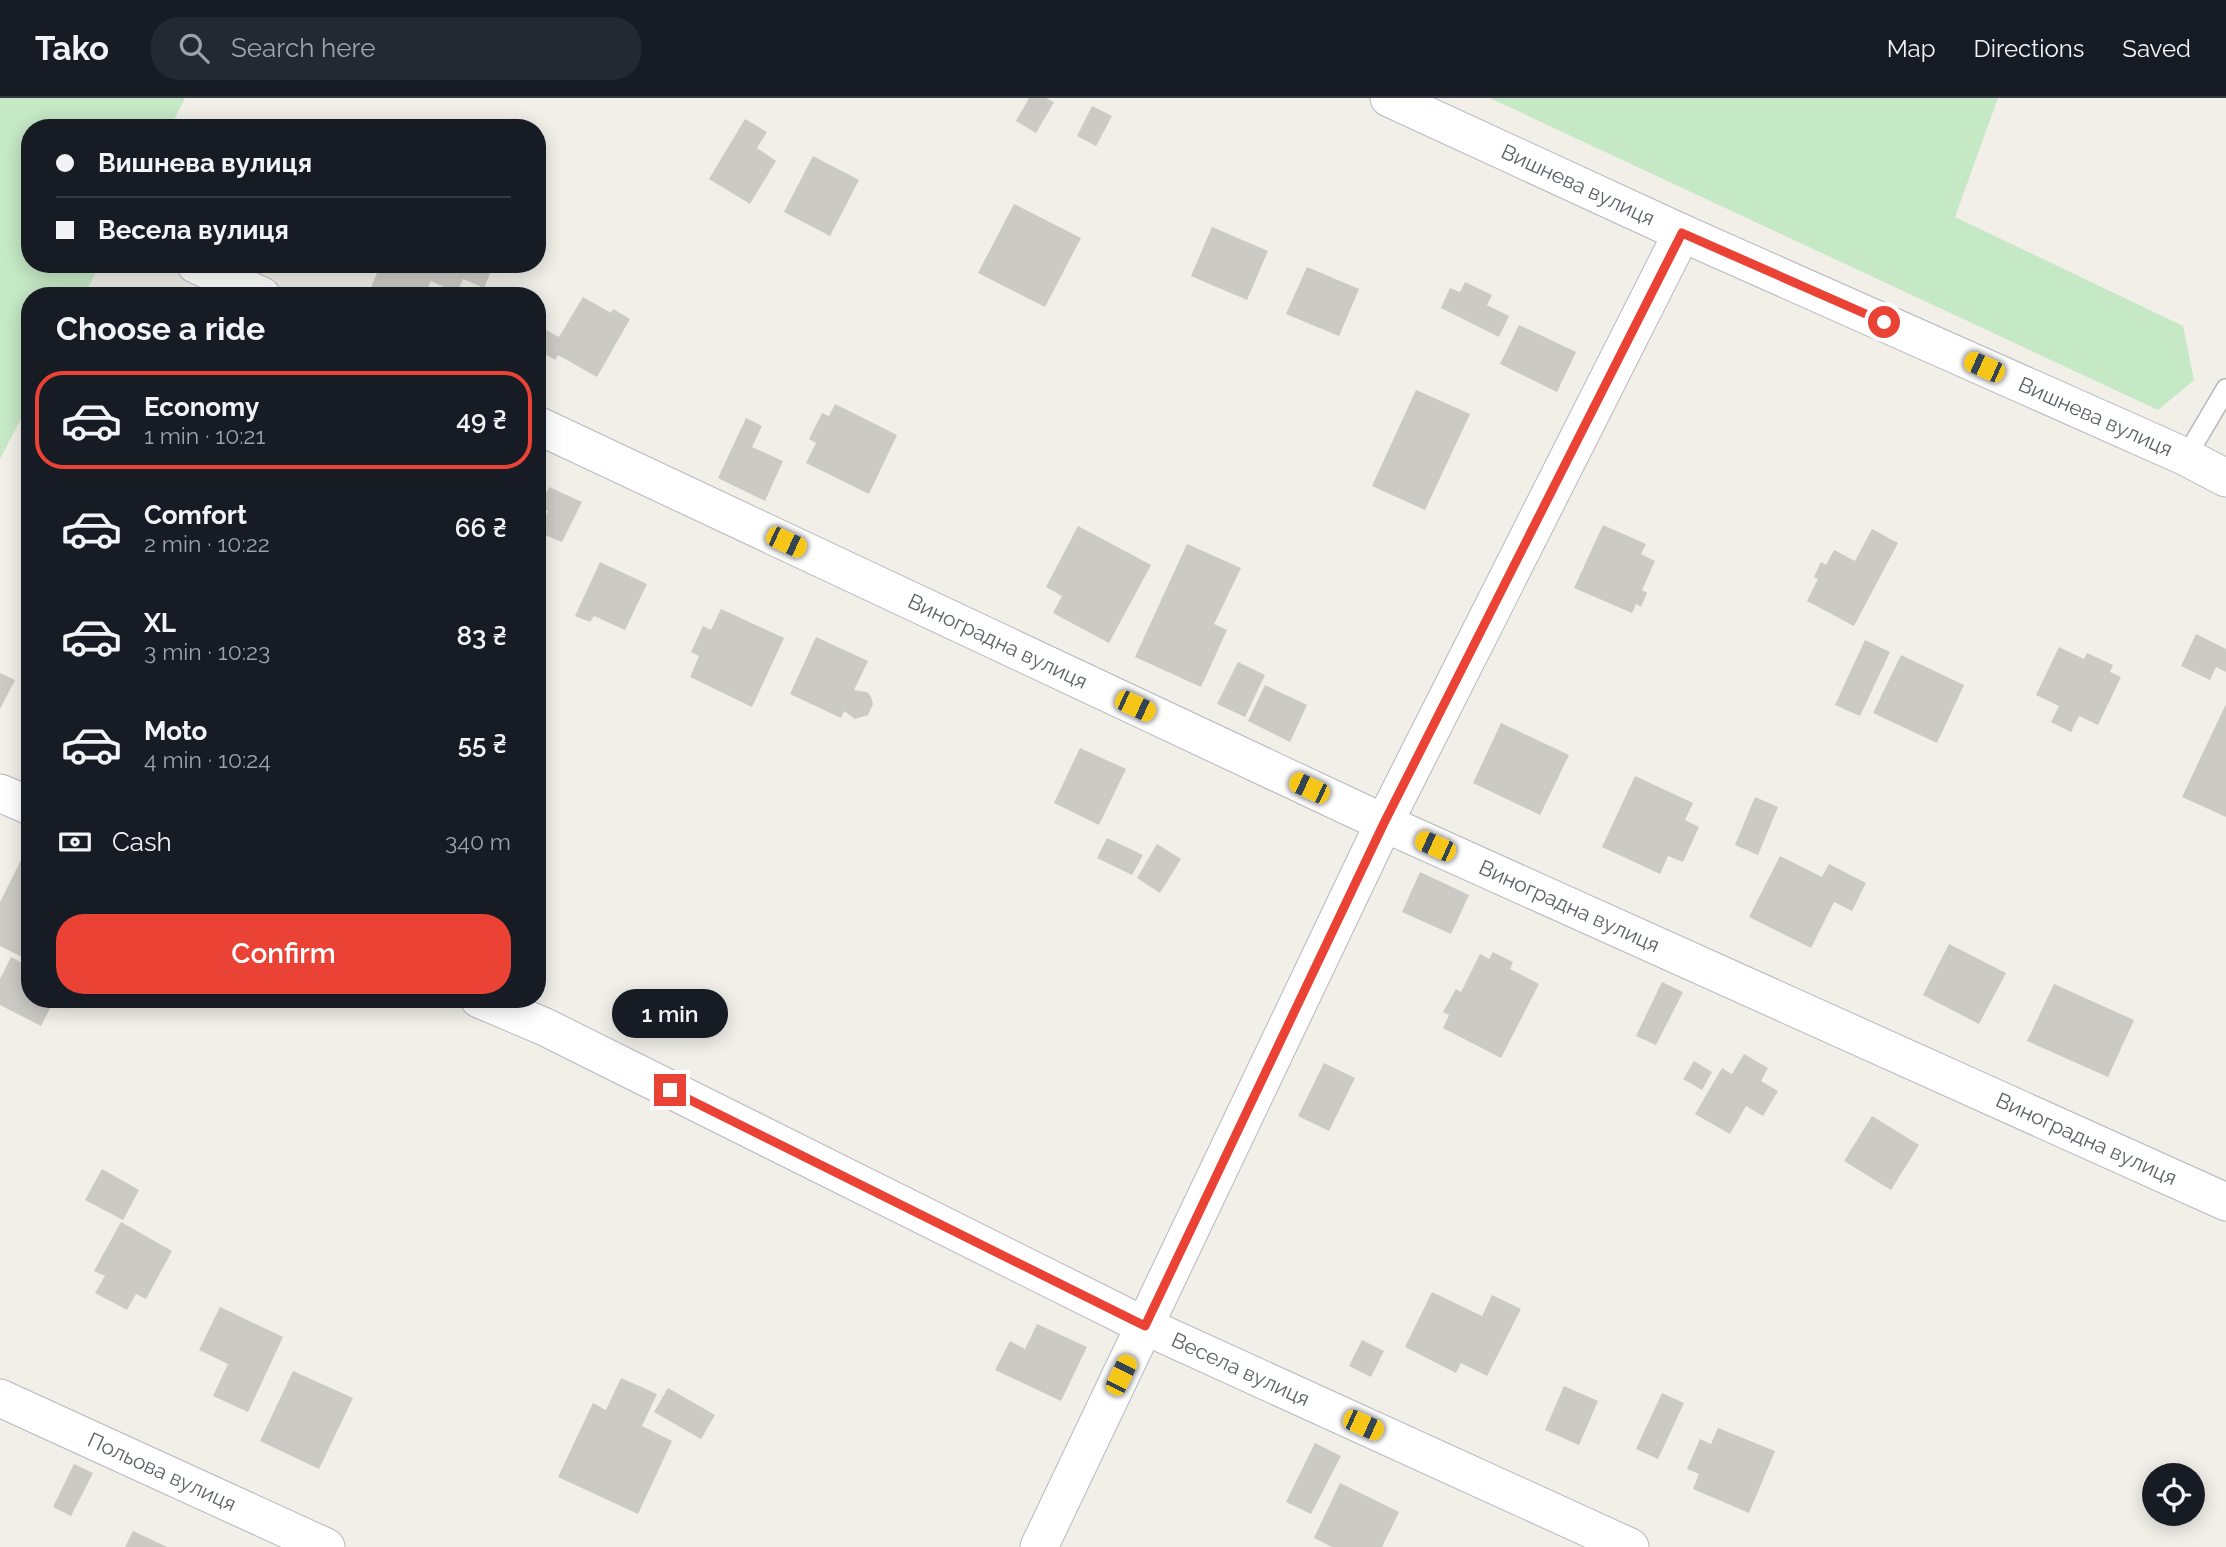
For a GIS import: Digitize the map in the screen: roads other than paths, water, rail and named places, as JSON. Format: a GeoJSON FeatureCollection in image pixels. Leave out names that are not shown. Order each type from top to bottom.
{"type":"FeatureCollection","features":[{"type":"Feature","properties":{"kind":"street","name":"Вишнева вулиця"},"geometry":{"type":"LineString","coordinates":[[1389,98],[1682,233],[2186,457],[2226,478]]}},
{"type":"Feature","properties":{"kind":"street"},"geometry":{"type":"LineString","coordinates":[[1039,1547],[1384,823],[1682,233]]}},
{"type":"Feature","properties":{"kind":"street"},"geometry":{"type":"LineString","coordinates":[[214,273],[243,287]]}},
{"type":"Feature","properties":{"kind":"street","name":"Виноградна вулиця"},"geometry":{"type":"LineString","coordinates":[[546,429],[1384,823],[2226,1202]]}},
{"type":"Feature","properties":{"kind":"street"},"geometry":{"type":"LineString","coordinates":[[0,793],[21,802]]}},
{"type":"Feature","properties":{"kind":"street","name":"Весела вулиця"},"geometry":{"type":"LineString","coordinates":[[500,1008],[545,1027],[1145,1326],[1630,1547]]}},
{"type":"Feature","properties":{"kind":"street","name":"Польова вулиця"},"geometry":{"type":"LineString","coordinates":[[0,1398],[326,1547]]}},
{"type":"Feature","properties":{"kind":"lane"},"geometry":{"type":"LineString","coordinates":[[2186,457],[2226,389]]}}]}
